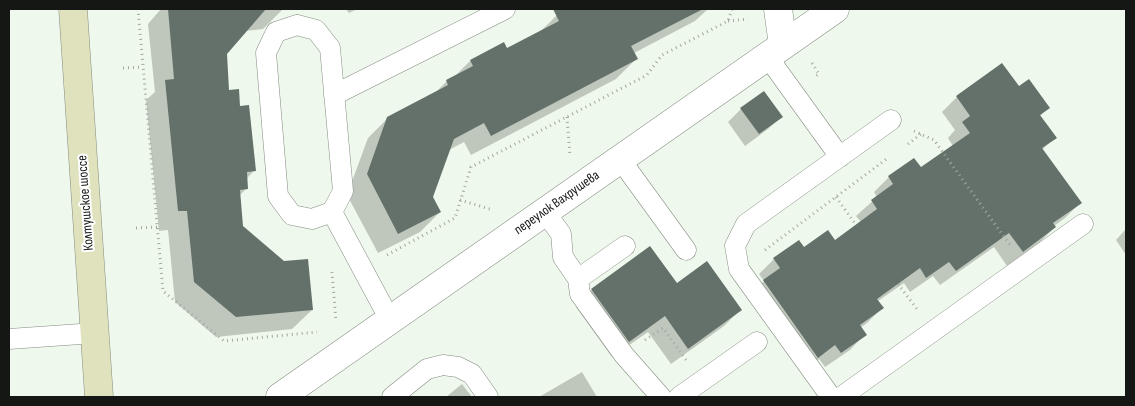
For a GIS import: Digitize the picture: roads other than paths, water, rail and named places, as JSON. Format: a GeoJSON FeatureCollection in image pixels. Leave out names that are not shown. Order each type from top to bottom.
{"type":"FeatureCollection","features":[{"type":"Feature","properties":{"kind":"main road","name":"Колтушское шоссе"},"geometry":{"type":"LineString","coordinates":[[73,9],[98,397]]}},
{"type":"Feature","properties":{"kind":"street"},"geometry":{"type":"LineString","coordinates":[[775,51],[778,9]]}},
{"type":"Feature","properties":{"kind":"street","name":"переулок Вахрушева"},"geometry":{"type":"LineString","coordinates":[[280,397],[835,9]]}},
{"type":"Feature","properties":{"kind":"lane"},"geometry":{"type":"LineString","coordinates":[[334,95],[504,9]]}},
{"type":"Feature","properties":{"kind":"lane"},"geometry":{"type":"LineString","coordinates":[[297,25],[316,30],[330,48],[342,191],[332,212],[312,219],[292,214],[278,196],[266,53],[276,32],[297,25]]}},
{"type":"Feature","properties":{"kind":"lane"},"geometry":{"type":"LineString","coordinates":[[775,51],[840,157]]}},
{"type":"Feature","properties":{"kind":"lane"},"geometry":{"type":"LineString","coordinates":[[831,397],[739,269],[735,246],[746,224],[891,120]]}},
{"type":"Feature","properties":{"kind":"lane"},"geometry":{"type":"LineString","coordinates":[[620,159],[686,250]]}},
{"type":"Feature","properties":{"kind":"lane"},"geometry":{"type":"LineString","coordinates":[[332,212],[390,320]]}},
{"type":"Feature","properties":{"kind":"lane"},"geometry":{"type":"LineString","coordinates":[[545,212],[561,234],[563,257],[578,279],[580,294],[624,355],[661,397]]}},
{"type":"Feature","properties":{"kind":"lane"},"geometry":{"type":"LineString","coordinates":[[841,397],[1084,224]]}},
{"type":"Feature","properties":{"kind":"lane"},"geometry":{"type":"LineString","coordinates":[[578,279],[625,246]]}},
{"type":"Feature","properties":{"kind":"lane"},"geometry":{"type":"LineString","coordinates":[[9,339],[94,333]]}},
{"type":"Feature","properties":{"kind":"lane"},"geometry":{"type":"LineString","coordinates":[[680,397],[757,342]]}},
{"type":"Feature","properties":{"kind":"lane"},"geometry":{"type":"LineString","coordinates":[[392,397],[427,369],[443,365],[458,366],[472,374],[488,397]]}}]}
